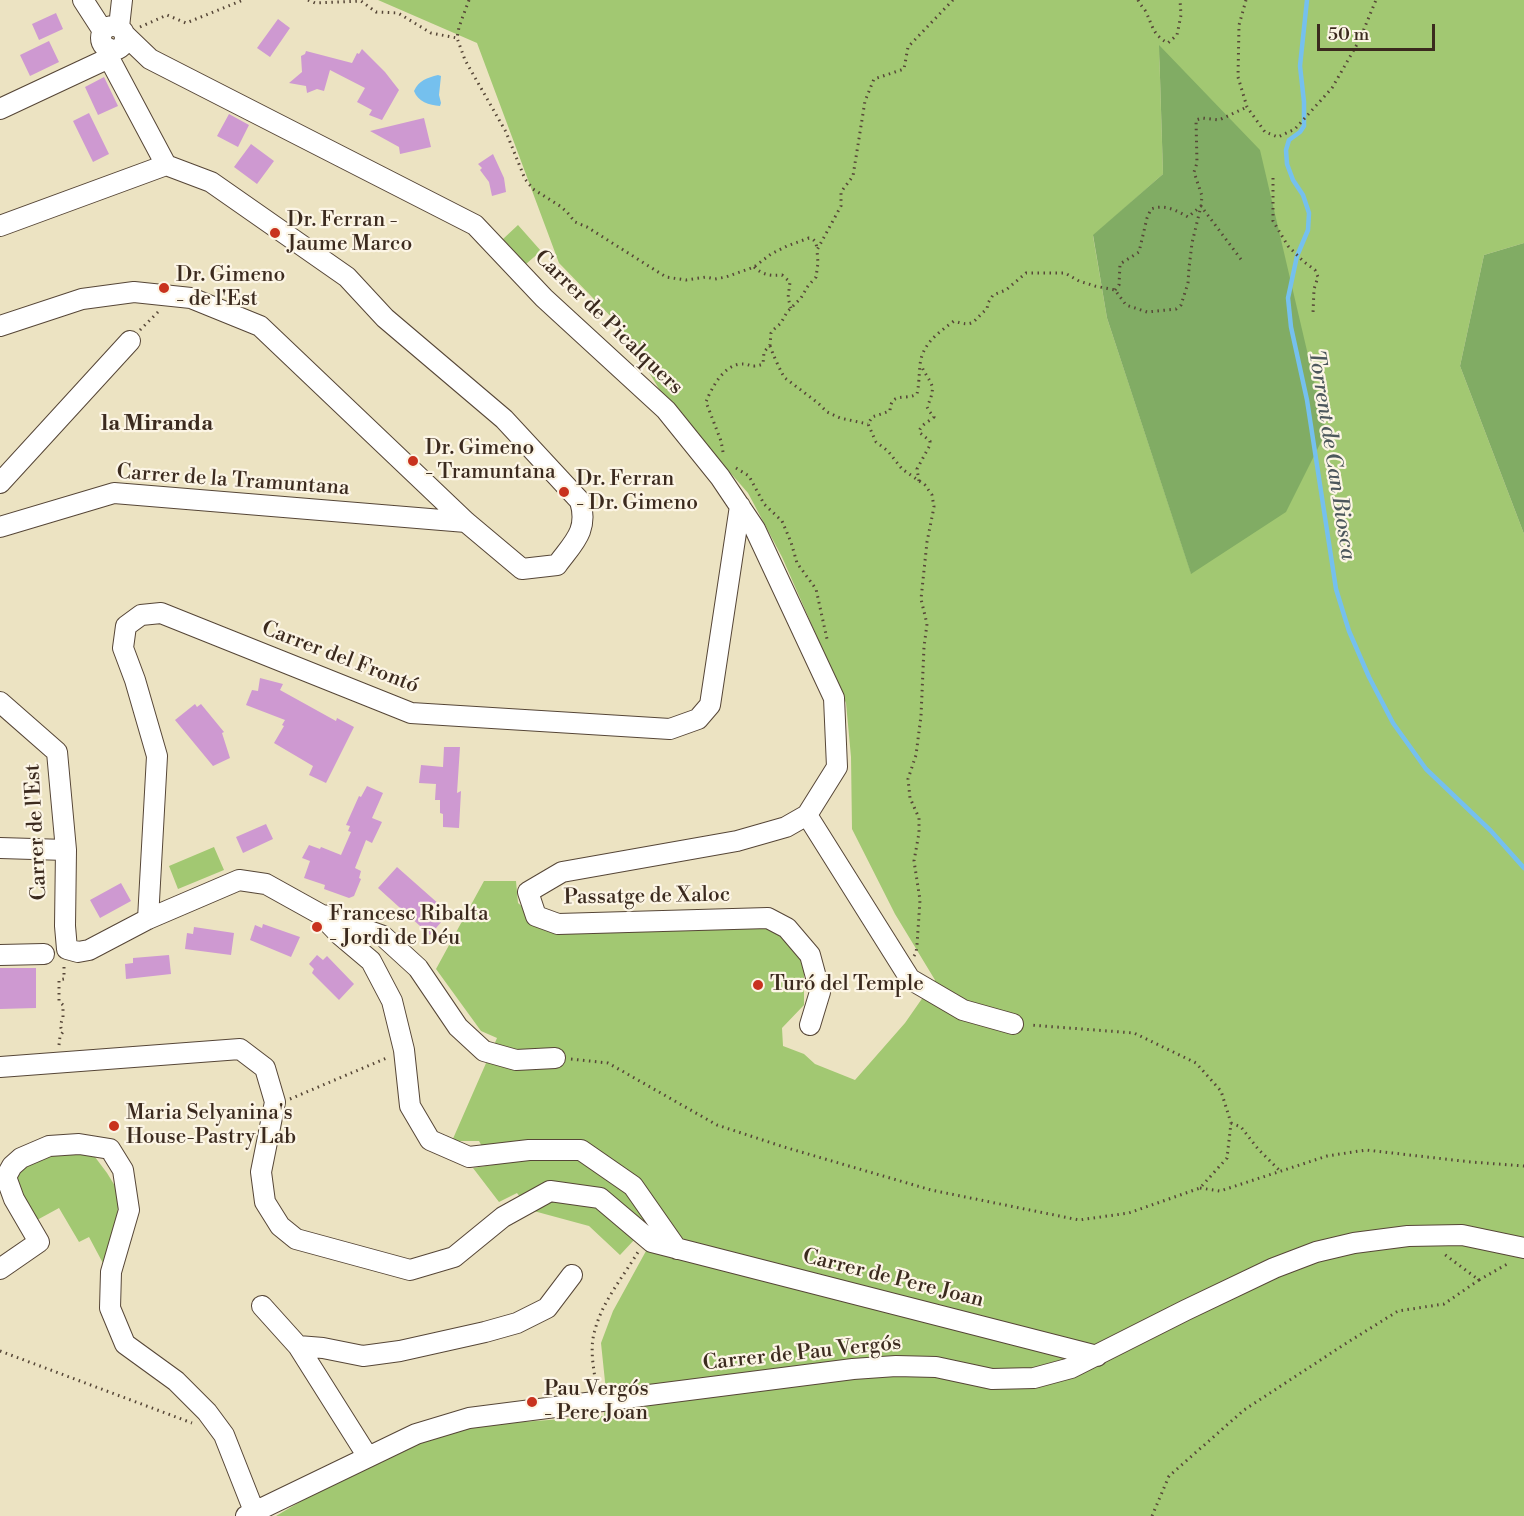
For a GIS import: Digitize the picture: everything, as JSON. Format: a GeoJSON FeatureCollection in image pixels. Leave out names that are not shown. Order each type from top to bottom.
{"type":"FeatureCollection","features":[{"type":"Feature","properties":{"kind":"street"},"geometry":{"type":"LineString","coordinates":[[0,109],[115,39],[122,0]]}},
{"type":"Feature","properties":{"kind":"street"},"geometry":{"type":"LineString","coordinates":[[87,6],[115,39],[166,165]]}},
{"type":"Feature","properties":{"kind":"street","name":"Carrer de Picalquers"},"geometry":{"type":"LineString","coordinates":[[115,39],[475,225],[544,298],[666,410],[720,477],[755,529],[834,698],[837,767],[807,815]]}},
{"type":"Feature","properties":{"kind":"street"},"geometry":{"type":"LineString","coordinates":[[0,226],[166,165],[211,182],[347,277],[385,318],[504,419],[580,501],[583,510],[582,528],[557,565],[522,569],[466,522],[260,326],[191,298],[134,292],[82,299],[0,326]]}},
{"type":"Feature","properties":{"kind":"street"},"geometry":{"type":"LineString","coordinates":[[0,483],[130,341]]}},
{"type":"Feature","properties":{"kind":"street","name":"Carrer de la Tramuntana"},"geometry":{"type":"LineString","coordinates":[[0,527],[114,493],[466,522]]}},
{"type":"Feature","properties":{"kind":"street","name":"Carrer del Frontó"},"geometry":{"type":"LineString","coordinates":[[148,920],[157,756],[135,680],[123,648],[126,626],[141,615],[161,613],[411,713],[670,729],[698,719],[710,705],[740,506]]}},
{"type":"Feature","properties":{"kind":"street","name":"Carrer de l'Est"},"geometry":{"type":"LineString","coordinates":[[0,702],[57,752],[66,850],[65,954]]}},
{"type":"Feature","properties":{"kind":"street"},"geometry":{"type":"LineString","coordinates":[[807,815],[910,979],[963,1010],[1013,1024]]}},
{"type":"Feature","properties":{"kind":"street","name":"Passatge de Xaloc"},"geometry":{"type":"LineString","coordinates":[[807,815],[786,826],[737,841],[562,872],[528,892],[536,916],[558,924],[768,918],[787,928],[810,955],[820,992],[810,1025]]}},
{"type":"Feature","properties":{"kind":"street"},"geometry":{"type":"LineString","coordinates":[[0,848],[66,850]]}},
{"type":"Feature","properties":{"kind":"street"},"geometry":{"type":"LineString","coordinates":[[65,954],[89,950],[148,920],[239,880],[266,884],[320,914],[384,936],[418,968],[459,1027],[484,1052],[516,1059],[555,1058]]}},
{"type":"Feature","properties":{"kind":"street"},"geometry":{"type":"LineString","coordinates":[[320,914],[339,934],[371,961],[392,1000],[404,1050],[410,1106],[430,1140],[469,1157],[529,1150],[581,1150],[633,1186],[677,1249]]}},
{"type":"Feature","properties":{"kind":"street"},"geometry":{"type":"LineString","coordinates":[[0,955],[44,954]]}},
{"type":"Feature","properties":{"kind":"street"},"geometry":{"type":"LineString","coordinates":[[0,1067],[240,1049],[265,1068],[275,1105]]}},
{"type":"Feature","properties":{"kind":"street","name":"Carrer de Pere Joan"},"geometry":{"type":"LineString","coordinates":[[275,1105],[261,1172],[265,1202],[280,1226],[296,1239],[410,1270],[454,1257],[503,1217],[550,1191],[600,1198],[652,1242],[1097,1356]]}},
{"type":"Feature","properties":{"kind":"street"},"geometry":{"type":"LineString","coordinates":[[0,1269],[39,1242],[14,1199],[6,1177],[12,1166],[21,1158],[49,1146],[79,1144],[110,1149],[123,1170],[129,1210],[111,1272],[110,1308],[125,1344],[176,1381],[207,1412],[224,1435],[250,1514]]}},
{"type":"Feature","properties":{"kind":"street","name":"Carrer de Pau Vergós"},"geometry":{"type":"LineString","coordinates":[[250,1514],[416,1434],[469,1418],[853,1369],[896,1366],[936,1367],[992,1379],[1034,1378],[1071,1368],[1274,1268],[1316,1252],[1354,1243],[1408,1236],[1462,1235],[1519,1254]]}},
{"type":"Feature","properties":{"kind":"street"},"geometry":{"type":"LineString","coordinates":[[298,1346],[323,1348],[363,1356],[400,1351],[485,1332],[517,1323],[547,1308],[572,1275]]}},
{"type":"Feature","properties":{"kind":"street"},"geometry":{"type":"LineString","coordinates":[[262,1306],[298,1346],[368,1457]]}},
{"type":"Feature","properties":{"kind":"path"},"geometry":{"type":"LineString","coordinates":[[115,39],[167,15],[186,23],[243,0]]}},
{"type":"Feature","properties":{"kind":"path"},"geometry":{"type":"LineString","coordinates":[[308,0],[315,3],[361,1],[375,12],[398,13],[431,33],[457,38]]}},
{"type":"Feature","properties":{"kind":"path"},"geometry":{"type":"LineString","coordinates":[[469,0],[457,38],[465,60],[506,132],[525,179],[533,189],[560,206],[575,222],[587,227],[666,277],[686,280],[726,277],[754,267],[779,250],[809,238],[816,242],[818,263],[816,277],[771,333],[772,353],[781,374],[818,402],[827,412],[840,418],[868,424]]}},
{"type":"Feature","properties":{"kind":"path"},"geometry":{"type":"LineString","coordinates":[[817,250],[841,206],[841,192],[853,176],[865,101],[874,79],[904,69],[908,47],[953,0]]}},
{"type":"Feature","properties":{"kind":"path"},"geometry":{"type":"LineString","coordinates":[[1138,0],[1159,38],[1168,43],[1177,35],[1181,15],[1180,0]]}},
{"type":"Feature","properties":{"kind":"path"},"geometry":{"type":"LineString","coordinates":[[1246,0],[1239,25],[1238,77],[1247,108],[1265,132],[1278,137],[1295,129],[1332,88],[1359,41],[1376,0]]}},
{"type":"Feature","properties":{"kind":"path"},"geometry":{"type":"LineString","coordinates":[[868,424],[872,417],[890,411],[894,399],[911,398],[917,394],[920,363],[927,343],[954,321],[965,325],[972,323],[987,309],[993,295],[1006,290],[1026,273],[1065,273],[1087,284],[1115,290],[1126,305],[1147,312],[1176,309],[1181,304],[1188,284],[1192,243],[1202,207],[1202,196],[1194,172],[1197,163],[1196,120],[1202,118],[1219,120],[1247,108]]}},
{"type":"Feature","properties":{"kind":"path"},"geometry":{"type":"LineString","coordinates":[[1273,178],[1273,221],[1288,246],[1315,270],[1318,277],[1314,289],[1313,313]]}},
{"type":"Feature","properties":{"kind":"path"},"geometry":{"type":"LineString","coordinates":[[1115,290],[1119,285],[1120,264],[1139,252],[1151,209],[1166,207],[1188,217],[1202,207]]}},
{"type":"Feature","properties":{"kind":"path"},"geometry":{"type":"LineString","coordinates":[[1202,207],[1243,262]]}},
{"type":"Feature","properties":{"kind":"path"},"geometry":{"type":"LineString","coordinates":[[754,267],[761,273],[782,275],[790,282],[788,298],[791,308]]}},
{"type":"Feature","properties":{"kind":"path"},"geometry":{"type":"LineString","coordinates":[[130,341],[168,296]]}},
{"type":"Feature","properties":{"kind":"path"},"geometry":{"type":"LineString","coordinates":[[724,455],[706,402],[709,394],[729,368],[739,364],[755,367],[763,364],[764,352],[770,345]]}},
{"type":"Feature","properties":{"kind":"path"},"geometry":{"type":"LineString","coordinates":[[919,481],[917,469],[930,441],[919,432],[934,417],[927,407],[933,391],[931,381],[920,363]]}},
{"type":"Feature","properties":{"kind":"path"},"geometry":{"type":"LineString","coordinates":[[868,424],[876,442],[888,451],[902,469],[925,485],[932,495],[934,507],[927,542],[921,599],[927,624],[921,716],[916,755],[908,779],[910,798],[919,818],[914,861],[920,900],[919,922],[916,952],[904,969]]}},
{"type":"Feature","properties":{"kind":"path"},"geometry":{"type":"LineString","coordinates":[[729,464],[749,476],[764,504],[782,521],[797,564],[816,589],[829,648]]}},
{"type":"Feature","properties":{"kind":"path"},"geometry":{"type":"LineString","coordinates":[[63,1047],[59,1046],[63,1032],[60,1023],[63,1018],[63,1005],[59,1001],[59,980],[64,979],[65,954]]}},
{"type":"Feature","properties":{"kind":"path"},"geometry":{"type":"LineString","coordinates":[[1013,1024],[1134,1033],[1196,1063],[1221,1091],[1231,1123],[1227,1158],[1200,1188]]}},
{"type":"Feature","properties":{"kind":"path"},"geometry":{"type":"LineString","coordinates":[[275,1105],[404,1050]]}},
{"type":"Feature","properties":{"kind":"path"},"geometry":{"type":"LineString","coordinates":[[555,1058],[608,1063],[717,1125],[784,1147],[931,1190],[1079,1220],[1129,1213],[1200,1188],[1220,1191],[1328,1156],[1366,1150],[1524,1166]]}},
{"type":"Feature","properties":{"kind":"path"},"geometry":{"type":"LineString","coordinates":[[1231,1123],[1241,1127],[1258,1149],[1280,1171]]}},
{"type":"Feature","properties":{"kind":"path"},"geometry":{"type":"LineString","coordinates":[[1434,1236],[1440,1251],[1479,1280]]}},
{"type":"Feature","properties":{"kind":"path"},"geometry":{"type":"LineString","coordinates":[[599,1402],[592,1358],[594,1331],[605,1305],[647,1238]]}},
{"type":"Feature","properties":{"kind":"path"},"geometry":{"type":"LineString","coordinates":[[1152,1516],[1169,1476],[1244,1410],[1398,1311],[1444,1304],[1519,1254]]}},
{"type":"Feature","properties":{"kind":"path"},"geometry":{"type":"LineString","coordinates":[[0,1351],[224,1435]]}},
{"type":"Feature","properties":{"kind":"green space"},"geometry":{"type":"Polygon","coordinates":[[[378,0],[1524,0],[1524,243],[1484,255],[1460,366],[1524,534],[1524,1516],[276,1516],[369,1461],[406,1446],[480,1425],[604,1416],[606,1391],[601,1343],[613,1311],[646,1251],[635,1239],[620,1255],[589,1226],[530,1210],[517,1193],[499,1202],[473,1168],[492,1165],[479,1141],[452,1141],[497,1038],[481,1031],[436,969],[484,881],[516,881],[518,903],[541,923],[757,922],[779,930],[804,959],[804,1005],[782,1028],[783,1046],[804,1054],[815,1064],[855,1080],[905,1023],[935,980],[895,914],[852,829],[851,757],[846,703],[782,557],[748,493],[664,397],[622,328],[559,263],[477,43],[378,0]],[[1159,46],[1163,174],[1093,236],[1107,318],[1191,573],[1159,46]]]}},
{"type":"Feature","properties":{"kind":"green space"},"geometry":{"type":"Polygon","coordinates":[[[1159,45],[1260,150],[1326,432],[1286,512],[1191,574],[1107,318],[1093,235],[1163,174],[1159,45]]]}},
{"type":"Feature","properties":{"kind":"green space"},"geometry":{"type":"Polygon","coordinates":[[[518,225],[541,251],[526,264],[503,239],[518,225]]]}},
{"type":"Feature","properties":{"kind":"green space"},"geometry":{"type":"Polygon","coordinates":[[[1524,243],[1524,534],[1460,366],[1484,255],[1524,243]]]}},
{"type":"Feature","properties":{"kind":"green space"},"geometry":{"type":"Polygon","coordinates":[[[214,847],[224,870],[178,889],[169,866],[214,847]]]}},
{"type":"Feature","properties":{"kind":"green space"},"geometry":{"type":"Polygon","coordinates":[[[47,1153],[92,1153],[115,1186],[119,1199],[116,1224],[105,1258],[105,1267],[89,1237],[79,1242],[59,1208],[37,1220],[14,1185],[19,1169],[47,1153]]]}},
{"type":"Feature","properties":{"kind":"water"},"geometry":{"type":"Polygon","coordinates":[[[441,76],[440,106],[424,102],[414,91],[427,78],[441,76]]]}},
{"type":"Feature","properties":{"kind":"building"},"geometry":{"type":"Polygon","coordinates":[[[56,13],[63,29],[39,40],[32,24],[56,13]]]}},
{"type":"Feature","properties":{"kind":"building"},"geometry":{"type":"Polygon","coordinates":[[[278,19],[290,28],[270,57],[257,48],[278,19]]]}},
{"type":"Feature","properties":{"kind":"building"},"geometry":{"type":"Polygon","coordinates":[[[49,41],[59,62],[30,76],[20,55],[49,41]]]}},
{"type":"Feature","properties":{"kind":"building"},"geometry":{"type":"Polygon","coordinates":[[[362,49],[399,90],[382,120],[369,115],[372,110],[357,102],[365,88],[330,70],[324,91],[317,89],[307,93],[306,86],[289,83],[302,72],[301,56],[306,51],[352,63],[362,49]]]}},
{"type":"Feature","properties":{"kind":"building"},"geometry":{"type":"Polygon","coordinates":[[[104,77],[118,106],[98,115],[85,87],[104,77]]]}},
{"type":"Feature","properties":{"kind":"building"},"geometry":{"type":"Polygon","coordinates":[[[89,113],[109,154],[93,162],[73,121],[89,113]]]}},
{"type":"Feature","properties":{"kind":"building"},"geometry":{"type":"Polygon","coordinates":[[[229,114],[249,125],[238,147],[217,136],[229,114]]]}},
{"type":"Feature","properties":{"kind":"building"},"geometry":{"type":"Polygon","coordinates":[[[424,118],[431,147],[400,154],[399,147],[370,131],[424,118]]]}},
{"type":"Feature","properties":{"kind":"building"},"geometry":{"type":"Polygon","coordinates":[[[251,144],[274,161],[257,184],[234,167],[251,144]]]}},
{"type":"Feature","properties":{"kind":"building"},"geometry":{"type":"Polygon","coordinates":[[[493,154],[504,178],[506,192],[492,196],[489,182],[478,164],[493,154]]]}},
{"type":"Feature","properties":{"kind":"building"},"geometry":{"type":"Polygon","coordinates":[[[260,678],[283,684],[280,690],[336,721],[337,718],[354,727],[326,783],[309,775],[313,766],[274,743],[285,720],[246,705],[252,690],[258,691],[260,678]]]}},
{"type":"Feature","properties":{"kind":"building"},"geometry":{"type":"Polygon","coordinates":[[[195,704],[197,707],[201,704],[224,732],[222,733],[230,758],[213,766],[175,720],[195,704]]]}},
{"type":"Feature","properties":{"kind":"building"},"geometry":{"type":"Polygon","coordinates":[[[444,747],[460,747],[457,793],[461,791],[459,828],[443,827],[440,800],[435,800],[436,784],[419,783],[421,765],[443,767],[444,747]]]}},
{"type":"Feature","properties":{"kind":"building"},"geometry":{"type":"Polygon","coordinates":[[[367,786],[383,793],[372,818],[382,822],[372,843],[366,840],[355,868],[361,871],[359,878],[361,879],[354,896],[349,898],[324,889],[325,885],[304,878],[310,861],[302,858],[309,845],[341,855],[351,832],[348,831],[350,826],[346,825],[359,796],[361,797],[367,786]]]}},
{"type":"Feature","properties":{"kind":"building"},"geometry":{"type":"Polygon","coordinates":[[[266,824],[273,839],[243,853],[236,837],[266,824]]]}},
{"type":"Feature","properties":{"kind":"building"},"geometry":{"type":"Polygon","coordinates":[[[397,867],[449,913],[430,935],[378,888],[397,867]]]}},
{"type":"Feature","properties":{"kind":"building"},"geometry":{"type":"Polygon","coordinates":[[[121,883],[131,901],[100,918],[90,900],[121,883]]]}},
{"type":"Feature","properties":{"kind":"building"},"geometry":{"type":"Polygon","coordinates":[[[263,924],[300,937],[291,957],[250,940],[255,925],[262,928],[263,924]]]}},
{"type":"Feature","properties":{"kind":"building"},"geometry":{"type":"Polygon","coordinates":[[[194,927],[234,933],[231,955],[185,949],[187,933],[193,934],[194,927]]]}},
{"type":"Feature","properties":{"kind":"building"},"geometry":{"type":"Polygon","coordinates":[[[169,955],[171,974],[126,979],[125,964],[133,963],[133,958],[169,955]]]}},
{"type":"Feature","properties":{"kind":"building"},"geometry":{"type":"Polygon","coordinates":[[[317,955],[323,960],[327,956],[354,984],[339,1000],[312,973],[314,969],[309,964],[317,955]]]}},
{"type":"Feature","properties":{"kind":"building"},"geometry":{"type":"Polygon","coordinates":[[[0,968],[36,968],[36,1008],[0,1009],[0,968]]]}},
{"type":"Feature","properties":{"kind":"waterway","name":"Torrent de Can Biosca"},"geometry":{"type":"LineString","coordinates":[[1307,0],[1300,66],[1304,126],[1289,140],[1286,150],[1287,164],[1293,180],[1303,195],[1309,213],[1308,230],[1297,256],[1288,298],[1291,327],[1307,400],[1336,589],[1349,631],[1369,677],[1393,723],[1426,769],[1491,831],[1524,868]]}},
{"type":"Feature","properties":{"kind":"place","name":"Dr. Ferran - Jaume Marco"},"geometry":{"type":"Point","coordinates":[275,233]}},
{"type":"Feature","properties":{"kind":"place","name":"Dr. Gimeno - de l'Est"},"geometry":{"type":"Point","coordinates":[164,288]}},
{"type":"Feature","properties":{"kind":"place","name":"Dr. Gimeno - Tramuntana"},"geometry":{"type":"Point","coordinates":[413,461]}},
{"type":"Feature","properties":{"kind":"place","name":"Dr. Ferran - Dr. Gimeno"},"geometry":{"type":"Point","coordinates":[564,492]}},
{"type":"Feature","properties":{"kind":"place","name":"Francesc Ribalta - Jordi de Déu"},"geometry":{"type":"Point","coordinates":[317,927]}},
{"type":"Feature","properties":{"kind":"place","name":"Turó del Temple"},"geometry":{"type":"Point","coordinates":[758,985]}},
{"type":"Feature","properties":{"kind":"place","name":"Maria Selyanina's House-Pastry Lab"},"geometry":{"type":"Point","coordinates":[114,1126]}},
{"type":"Feature","properties":{"kind":"place","name":"Pau Vergós - Pere Joan"},"geometry":{"type":"Point","coordinates":[532,1402]}},
{"type":"Feature","properties":{"kind":"district","name":"la Miranda"},"geometry":{"type":"Point","coordinates":[157,425]}}]}
